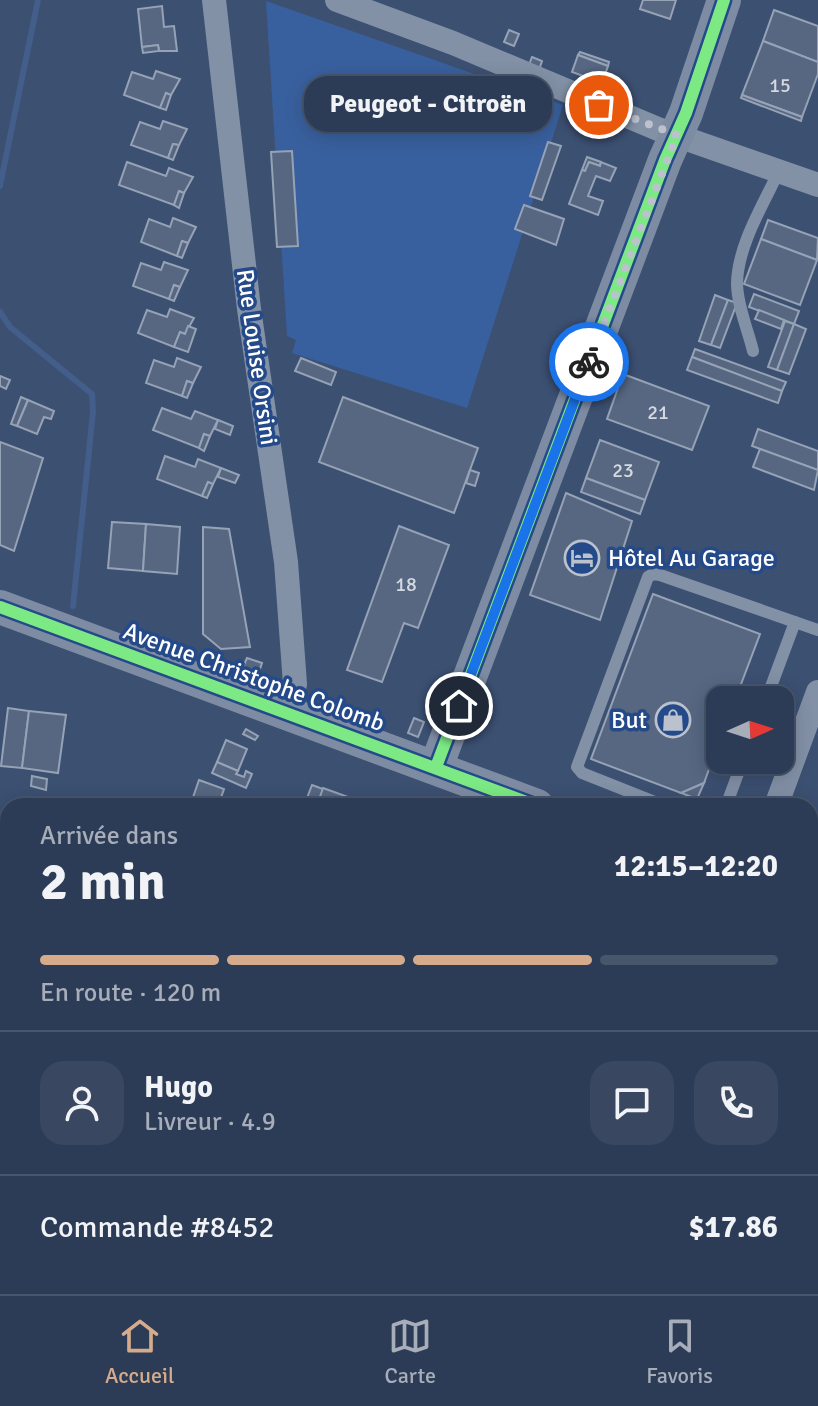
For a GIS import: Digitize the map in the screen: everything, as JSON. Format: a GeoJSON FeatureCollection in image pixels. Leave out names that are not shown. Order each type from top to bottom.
{"type":"FeatureCollection","features":[{"type":"Feature","properties":{"kind":"street","name":"Rue Louise Orsini"},"geometry":{"type":"LineString","coordinates":[[214,0],[249,309],[286,562],[295,684],[289,714]]}},
{"type":"Feature","properties":{"kind":"street"},"geometry":{"type":"LineString","coordinates":[[337,0],[453,43],[658,129],[818,185]]}},
{"type":"Feature","properties":{"kind":"street"},"geometry":{"type":"LineString","coordinates":[[436,767],[677,135],[724,0]]}},
{"type":"Feature","properties":{"kind":"street","name":"Avenue Christophe Colomb"},"geometry":{"type":"LineString","coordinates":[[0,607],[516,798]]}},
{"type":"Feature","properties":{"kind":"street"},"geometry":{"type":"LineString","coordinates":[[779,798],[818,692]]}},
{"type":"Feature","properties":{"kind":"lane"},"geometry":{"type":"LineString","coordinates":[[753,351],[737,286],[739,268],[746,244],[779,171]]}},
{"type":"Feature","properties":{"kind":"lane"},"geometry":{"type":"LineString","coordinates":[[645,798],[582,773],[577,767],[648,577],[660,575],[818,630]]}},
{"type":"Feature","properties":{"kind":"lane"},"geometry":{"type":"LineString","coordinates":[[771,686],[795,622]]}},
{"type":"Feature","properties":{"kind":"lane"},"geometry":{"type":"LineString","coordinates":[[729,798],[738,774]]}},
{"type":"Feature","properties":{"kind":"shaded area"},"geometry":{"type":"Polygon","coordinates":[[[266,1],[563,105],[467,408],[292,353],[296,340],[287,336],[266,1]]]}},
{"type":"Feature","properties":{"kind":"building"},"geometry":{"type":"Polygon","coordinates":[[[643,0],[676,0],[670,19],[640,9],[643,0]]]}},
{"type":"Feature","properties":{"kind":"building"},"geometry":{"type":"Polygon","coordinates":[[[162,6],[164,27],[174,26],[177,51],[159,51],[158,45],[142,47],[138,9],[162,6]]]}},
{"type":"Feature","properties":{"kind":"building"},"geometry":{"type":"Polygon","coordinates":[[[774,10],[818,26],[818,62],[763,41],[774,10]]]}},
{"type":"Feature","properties":{"kind":"building"},"geometry":{"type":"Polygon","coordinates":[[[509,30],[519,34],[514,46],[504,42],[509,30]]]}},
{"type":"Feature","properties":{"kind":"building"},"geometry":{"type":"Polygon","coordinates":[[[763,41],[818,62],[818,74],[802,117],[742,95],[763,41]]]}},
{"type":"Feature","properties":{"kind":"building"},"geometry":{"type":"Polygon","coordinates":[[[158,45],[159,51],[143,53],[142,47],[158,45]]]}},
{"type":"Feature","properties":{"kind":"building"},"geometry":{"type":"Polygon","coordinates":[[[580,52],[609,62],[608,66],[578,55],[580,52]]]}},
{"type":"Feature","properties":{"kind":"building"},"geometry":{"type":"Polygon","coordinates":[[[578,55],[608,66],[602,83],[572,72],[578,55]]]}},
{"type":"Feature","properties":{"kind":"building"},"geometry":{"type":"Polygon","coordinates":[[[532,57],[542,61],[538,73],[527,70],[532,57]]]}},
{"type":"Feature","properties":{"kind":"building"},"geometry":{"type":"Polygon","coordinates":[[[156,71],[180,79],[171,95],[166,93],[160,108],[124,95],[132,72],[153,79],[156,71]]]}},
{"type":"Feature","properties":{"kind":"building"},"geometry":{"type":"Polygon","coordinates":[[[166,93],[171,95],[166,110],[160,108],[166,93]]]}},
{"type":"Feature","properties":{"kind":"building"},"geometry":{"type":"Polygon","coordinates":[[[742,95],[802,117],[801,121],[741,98],[742,95]]]}},
{"type":"Feature","properties":{"kind":"building"},"geometry":{"type":"Polygon","coordinates":[[[163,121],[187,129],[179,145],[173,144],[168,158],[131,145],[140,122],[160,129],[163,121]]]}},
{"type":"Feature","properties":{"kind":"building"},"geometry":{"type":"Polygon","coordinates":[[[548,142],[561,146],[542,200],[530,196],[548,142]]]}},
{"type":"Feature","properties":{"kind":"building"},"geometry":{"type":"Polygon","coordinates":[[[173,144],[179,145],[173,160],[168,158],[173,144]]]}},
{"type":"Feature","properties":{"kind":"building"},"geometry":{"type":"Polygon","coordinates":[[[292,151],[298,246],[277,247],[271,152],[292,151]]]}},
{"type":"Feature","properties":{"kind":"building"},"geometry":{"type":"Polygon","coordinates":[[[587,157],[601,162],[600,166],[589,162],[585,171],[582,170],[587,157]]]}},
{"type":"Feature","properties":{"kind":"building"},"geometry":{"type":"Polygon","coordinates":[[[127,162],[166,176],[169,168],[193,177],[184,193],[179,191],[174,205],[119,185],[127,162]]]}},
{"type":"Feature","properties":{"kind":"building"},"geometry":{"type":"Polygon","coordinates":[[[589,162],[600,166],[601,162],[616,168],[610,181],[596,176],[588,196],[603,201],[598,215],[569,204],[582,170],[585,171],[589,162]]]}},
{"type":"Feature","properties":{"kind":"building"},"geometry":{"type":"Polygon","coordinates":[[[179,191],[184,193],[179,208],[174,205],[179,191]]]}},
{"type":"Feature","properties":{"kind":"building"},"geometry":{"type":"Polygon","coordinates":[[[524,205],[564,219],[556,245],[515,229],[524,205]]]}},
{"type":"Feature","properties":{"kind":"building"},"geometry":{"type":"Polygon","coordinates":[[[173,218],[196,227],[188,243],[182,241],[177,256],[141,242],[149,219],[170,227],[173,218]]]}},
{"type":"Feature","properties":{"kind":"building"},"geometry":{"type":"Polygon","coordinates":[[[768,220],[818,238],[817,260],[761,239],[768,220]]]}},
{"type":"Feature","properties":{"kind":"building"},"geometry":{"type":"Polygon","coordinates":[[[761,239],[817,260],[800,305],[744,284],[761,239]]]}},
{"type":"Feature","properties":{"kind":"building"},"geometry":{"type":"Polygon","coordinates":[[[182,241],[188,243],[182,258],[177,256],[182,241]]]}},
{"type":"Feature","properties":{"kind":"building"},"geometry":{"type":"Polygon","coordinates":[[[164,262],[188,270],[180,287],[174,285],[169,299],[133,286],[141,263],[161,270],[164,262]]]}},
{"type":"Feature","properties":{"kind":"building"},"geometry":{"type":"Polygon","coordinates":[[[174,285],[180,287],[174,301],[169,299],[174,285]]]}},
{"type":"Feature","properties":{"kind":"building"},"geometry":{"type":"Polygon","coordinates":[[[754,294],[799,311],[794,324],[749,307],[754,294]]]}},
{"type":"Feature","properties":{"kind":"building"},"geometry":{"type":"Polygon","coordinates":[[[715,295],[728,300],[711,345],[699,341],[715,295]]]}},
{"type":"Feature","properties":{"kind":"building"},"geometry":{"type":"Polygon","coordinates":[[[728,300],[737,303],[720,348],[711,345],[728,300]]]}},
{"type":"Feature","properties":{"kind":"building"},"geometry":{"type":"Polygon","coordinates":[[[170,309],[194,318],[185,334],[180,332],[174,347],[138,333],[147,310],[167,317],[170,309]]]}},
{"type":"Feature","properties":{"kind":"building"},"geometry":{"type":"Polygon","coordinates":[[[759,310],[784,320],[781,329],[755,319],[759,310]]]}},
{"type":"Feature","properties":{"kind":"building"},"geometry":{"type":"Polygon","coordinates":[[[785,321],[794,324],[777,370],[768,367],[785,321]]]}},
{"type":"Feature","properties":{"kind":"building"},"geometry":{"type":"Polygon","coordinates":[[[794,324],[806,329],[789,374],[777,370],[794,324]]]}},
{"type":"Feature","properties":{"kind":"building"},"geometry":{"type":"Polygon","coordinates":[[[188,326],[196,329],[188,352],[174,347],[180,332],[185,334],[188,326]]]}},
{"type":"Feature","properties":{"kind":"building"},"geometry":{"type":"Polygon","coordinates":[[[695,349],[786,382],[782,391],[692,357],[695,349]]]}},
{"type":"Feature","properties":{"kind":"building"},"geometry":{"type":"Polygon","coordinates":[[[692,357],[782,391],[778,403],[687,370],[692,357]]]}},
{"type":"Feature","properties":{"kind":"building"},"geometry":{"type":"Polygon","coordinates":[[[177,358],[201,367],[193,383],[187,381],[182,396],[146,383],[154,360],[174,367],[177,358]]]}},
{"type":"Feature","properties":{"kind":"building"},"geometry":{"type":"Polygon","coordinates":[[[301,358],[336,372],[331,385],[295,371],[301,358]]]}},
{"type":"Feature","properties":{"kind":"building"},"geometry":{"type":"Polygon","coordinates":[[[623,374],[709,406],[692,450],[607,419],[623,374]]]}},
{"type":"Feature","properties":{"kind":"building"},"geometry":{"type":"Polygon","coordinates":[[[0,376],[10,380],[6,389],[0,386],[0,376]]]}},
{"type":"Feature","properties":{"kind":"building"},"geometry":{"type":"Polygon","coordinates":[[[187,381],[193,383],[187,398],[182,396],[187,381]]]}},
{"type":"Feature","properties":{"kind":"building"},"geometry":{"type":"Polygon","coordinates":[[[21,397],[28,400],[17,426],[11,424],[21,397]]]}},
{"type":"Feature","properties":{"kind":"building"},"geometry":{"type":"Polygon","coordinates":[[[343,397],[478,448],[454,513],[319,462],[343,397]]]}},
{"type":"Feature","properties":{"kind":"building"},"geometry":{"type":"Polygon","coordinates":[[[28,400],[54,411],[51,419],[44,417],[37,434],[17,426],[28,400]]]}},
{"type":"Feature","properties":{"kind":"building"},"geometry":{"type":"Polygon","coordinates":[[[162,408],[191,419],[195,411],[218,420],[210,436],[204,434],[199,448],[153,430],[162,408]]]}},
{"type":"Feature","properties":{"kind":"building"},"geometry":{"type":"Polygon","coordinates":[[[218,420],[233,426],[230,435],[215,429],[218,420]]]}},
{"type":"Feature","properties":{"kind":"building"},"geometry":{"type":"Polygon","coordinates":[[[758,429],[818,451],[818,470],[752,446],[758,429]]]}},
{"type":"Feature","properties":{"kind":"building"},"geometry":{"type":"Polygon","coordinates":[[[204,434],[210,436],[204,451],[199,448],[204,434]]]}},
{"type":"Feature","properties":{"kind":"building"},"geometry":{"type":"Polygon","coordinates":[[[600,440],[659,462],[645,500],[586,478],[600,440]]]}},
{"type":"Feature","properties":{"kind":"building"},"geometry":{"type":"Polygon","coordinates":[[[0,442],[43,458],[14,551],[0,545],[0,442]]]}},
{"type":"Feature","properties":{"kind":"building"},"geometry":{"type":"Polygon","coordinates":[[[760,449],[818,470],[814,490],[753,467],[760,449]]]}},
{"type":"Feature","properties":{"kind":"building"},"geometry":{"type":"Polygon","coordinates":[[[165,456],[195,467],[198,459],[221,468],[213,484],[208,482],[202,496],[157,479],[165,456]]]}},
{"type":"Feature","properties":{"kind":"building"},"geometry":{"type":"Polygon","coordinates":[[[221,468],[239,475],[235,483],[218,477],[221,468]]]}},
{"type":"Feature","properties":{"kind":"building"},"geometry":{"type":"Polygon","coordinates":[[[470,470],[479,473],[475,486],[466,483],[470,470]]]}},
{"type":"Feature","properties":{"kind":"building"},"geometry":{"type":"Polygon","coordinates":[[[586,478],[645,500],[640,514],[581,492],[586,478]]]}},
{"type":"Feature","properties":{"kind":"building"},"geometry":{"type":"Polygon","coordinates":[[[208,482],[213,484],[207,498],[202,496],[208,482]]]}},
{"type":"Feature","properties":{"kind":"building","name":"Hôtel Au Garage"},"geometry":{"type":"Polygon","coordinates":[[[566,493],[632,521],[600,620],[530,595],[566,493]]]}},
{"type":"Feature","properties":{"kind":"building"},"geometry":{"type":"Polygon","coordinates":[[[112,522],[146,524],[143,571],[108,568],[112,522]]]}},
{"type":"Feature","properties":{"kind":"building"},"geometry":{"type":"Polygon","coordinates":[[[146,524],[180,527],[177,574],[143,571],[146,524]]]}},
{"type":"Feature","properties":{"kind":"building"},"geometry":{"type":"Polygon","coordinates":[[[399,526],[449,545],[418,628],[404,623],[382,682],[347,670],[399,526]]]}},
{"type":"Feature","properties":{"kind":"building"},"geometry":{"type":"Polygon","coordinates":[[[203,527],[229,529],[250,647],[221,649],[203,634],[203,527]]]}},
{"type":"Feature","properties":{"kind":"building"},"geometry":{"type":"Polygon","coordinates":[[[653,594],[760,634],[740,686],[706,686],[707,774],[704,783],[681,793],[591,759],[653,594]]]}},
{"type":"Feature","properties":{"kind":"building"},"geometry":{"type":"Polygon","coordinates":[[[247,658],[262,663],[259,672],[243,667],[247,658]]]}},
{"type":"Feature","properties":{"kind":"building"},"geometry":{"type":"Polygon","coordinates":[[[8,708],[29,711],[22,768],[1,766],[8,708]]]}},
{"type":"Feature","properties":{"kind":"building"},"geometry":{"type":"Polygon","coordinates":[[[29,711],[66,715],[58,773],[22,768],[29,711]]]}},
{"type":"Feature","properties":{"kind":"building"},"geometry":{"type":"Polygon","coordinates":[[[414,718],[424,722],[418,737],[408,733],[414,718]]]}},
{"type":"Feature","properties":{"kind":"building"},"geometry":{"type":"Polygon","coordinates":[[[246,729],[258,736],[255,740],[243,734],[246,729]]]}},
{"type":"Feature","properties":{"kind":"building"},"geometry":{"type":"Polygon","coordinates":[[[226,740],[247,749],[238,771],[217,762],[226,740]]]}},
{"type":"Feature","properties":{"kind":"building"},"geometry":{"type":"Polygon","coordinates":[[[217,762],[244,777],[246,771],[252,774],[246,788],[212,773],[217,762]]]}},
{"type":"Feature","properties":{"kind":"building"},"geometry":{"type":"Polygon","coordinates":[[[32,776],[47,779],[46,790],[31,786],[32,776]]]}},
{"type":"Feature","properties":{"kind":"building"},"geometry":{"type":"Polygon","coordinates":[[[199,780],[224,789],[221,798],[193,798],[199,780]]]}},
{"type":"Feature","properties":{"kind":"building"},"geometry":{"type":"Polygon","coordinates":[[[704,783],[697,798],[681,793],[704,783]]]}},
{"type":"Feature","properties":{"kind":"building"},"geometry":{"type":"Polygon","coordinates":[[[312,785],[323,789],[320,798],[307,798],[312,785]]]}},
{"type":"Feature","properties":{"kind":"building"},"geometry":{"type":"Polygon","coordinates":[[[323,788],[351,798],[320,798],[323,788]]]}},
{"type":"Feature","properties":{"kind":"waterway"},"geometry":{"type":"LineString","coordinates":[[0,186],[38,0]]}},
{"type":"Feature","properties":{"kind":"waterway"},"geometry":{"type":"LineString","coordinates":[[0,312],[10,327],[92,394],[93,412],[73,606]]}},
{"type":"Feature","properties":{"kind":"cycle path"},"geometry":{"type":"LineString","coordinates":[[436,767],[665,160],[686,113],[724,0]]}},
{"type":"Feature","properties":{"kind":"cycle path"},"geometry":{"type":"LineString","coordinates":[[0,607],[515,798]]}},
{"type":"Feature","properties":{"kind":"way so far"},"geometry":{"type":"LineString","coordinates":[[589,362],[677,135],[599,105]]}},
{"type":"Feature","properties":{"kind":"place","name":"Peugeot - Citroën"},"geometry":{"type":"Point","coordinates":[599,105]}},
{"type":"Feature","properties":{"kind":"place","name":"Hôtel Au Garage"},"geometry":{"type":"Point","coordinates":[582,558]}},
{"type":"Feature","properties":{"kind":"place","name":"But"},"geometry":{"type":"Point","coordinates":[673,720]}},
{"type":"Feature","properties":{"kind":"route"},"geometry":{"type":"LineString","coordinates":[[459,706],[589,362]]}}]}
